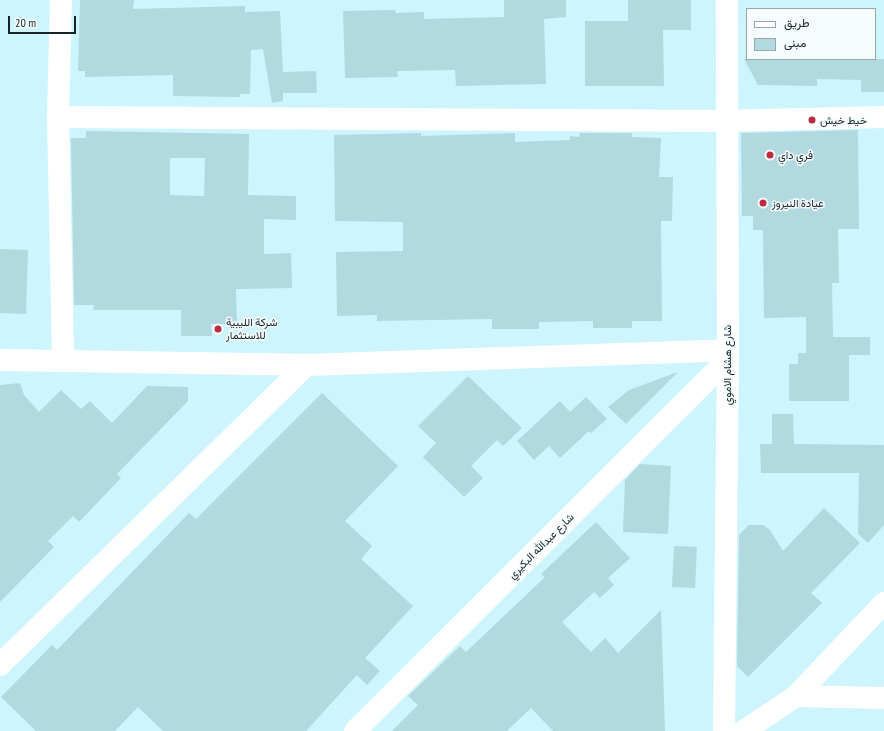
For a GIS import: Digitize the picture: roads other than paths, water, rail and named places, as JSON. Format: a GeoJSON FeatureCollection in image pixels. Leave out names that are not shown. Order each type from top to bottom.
{"type":"FeatureCollection","features":[{"type":"Feature","properties":{"kind":"street"},"geometry":{"type":"LineString","coordinates":[[61,0],[58,117],[63,360]]}},
{"type":"Feature","properties":{"kind":"street","name":"شارع هشام الاموي"},"geometry":{"type":"LineString","coordinates":[[724,731],[728,355],[725,121],[727,0]]}},
{"type":"Feature","properties":{"kind":"street"},"geometry":{"type":"LineString","coordinates":[[58,117],[725,121],[884,117]]}},
{"type":"Feature","properties":{"kind":"street"},"geometry":{"type":"LineString","coordinates":[[0,360],[306,365],[728,355]]}},
{"type":"Feature","properties":{"kind":"street","name":"شارع عبدالله البكيري"},"geometry":{"type":"LineString","coordinates":[[355,731],[728,355]]}},
{"type":"Feature","properties":{"kind":"street"},"geometry":{"type":"LineString","coordinates":[[0,665],[306,365]]}},
{"type":"Feature","properties":{"kind":"street"},"geometry":{"type":"LineString","coordinates":[[744,731],[796,696],[884,603]]}},
{"type":"Feature","properties":{"kind":"street"},"geometry":{"type":"LineString","coordinates":[[796,696],[884,698]]}},
{"type":"Feature","properties":{"kind":"place","name":"خيط خيش"},"geometry":{"type":"Point","coordinates":[812,120]}},
{"type":"Feature","properties":{"kind":"place","name":"فري داي"},"geometry":{"type":"Point","coordinates":[770,155]}},
{"type":"Feature","properties":{"kind":"place","name":"عيادة النيروز"},"geometry":{"type":"Point","coordinates":[763,203]}},
{"type":"Feature","properties":{"kind":"place","name":"شركة الليبية للاستثمار"},"geometry":{"type":"Point","coordinates":[218,329]}}]}
